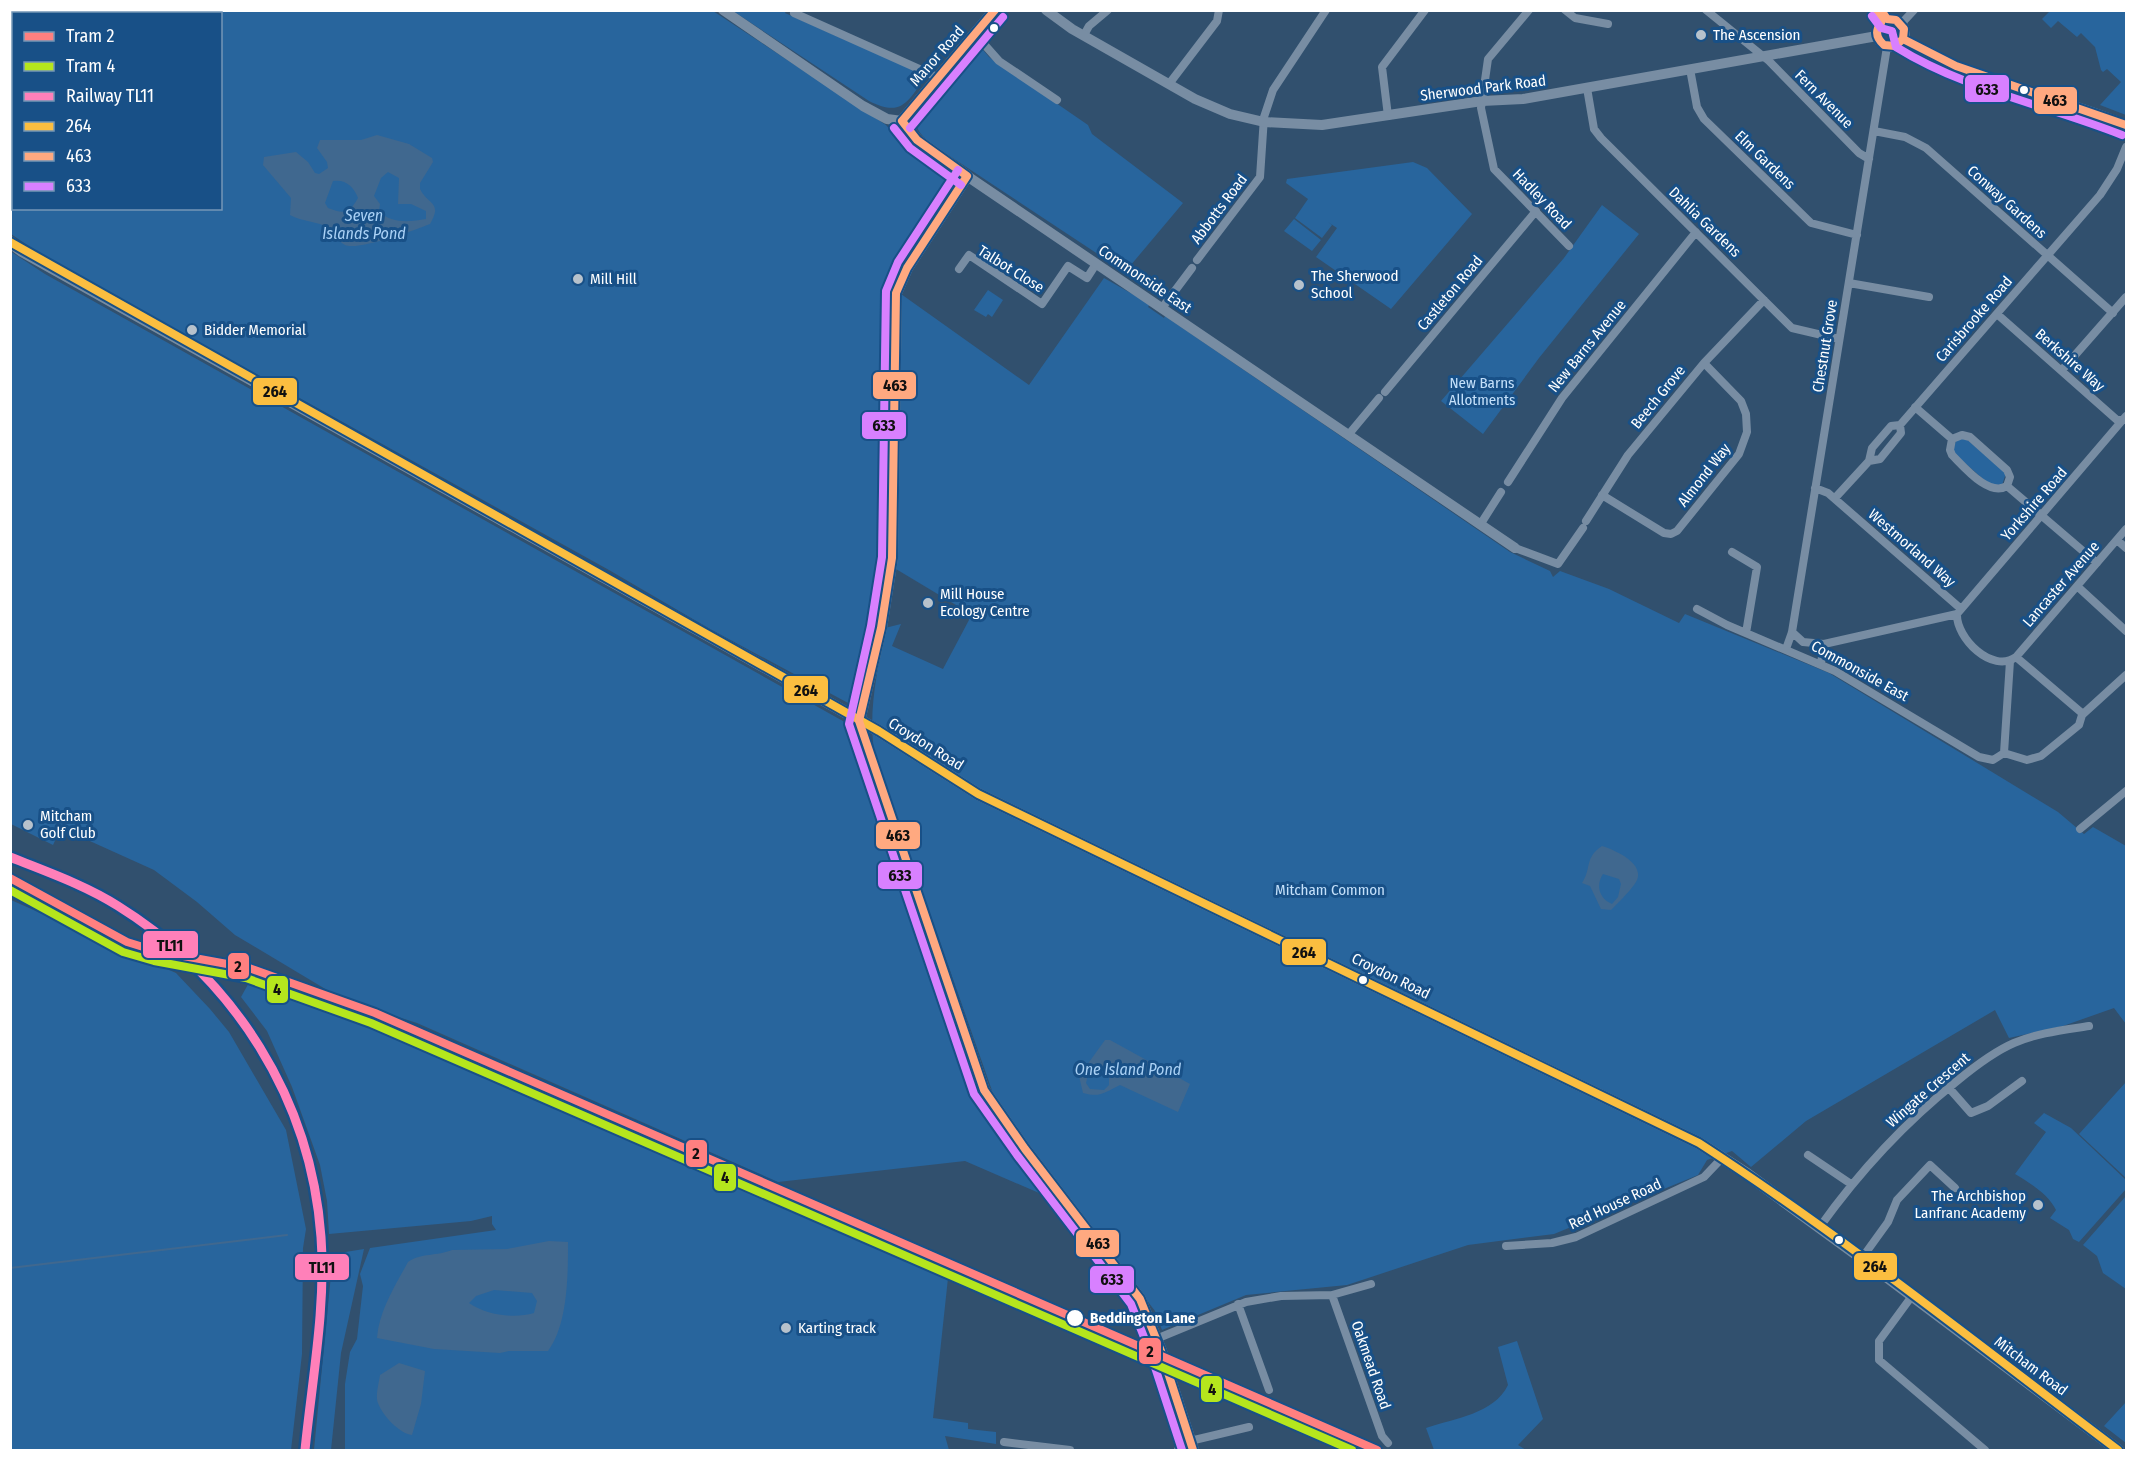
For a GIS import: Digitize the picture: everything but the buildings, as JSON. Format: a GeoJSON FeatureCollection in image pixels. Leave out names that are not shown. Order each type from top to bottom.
{"type":"FeatureCollection","features":[{"type":"Feature","properties":{"kind":"main road","name":"Manor Road"},"geometry":{"type":"LineString","coordinates":[[902,121],[995,10]]}},
{"type":"Feature","properties":{"kind":"main road","name":"Commonside East"},"geometry":{"type":"LineString","coordinates":[[902,121],[916,140],[967,176]]}},
{"type":"Feature","properties":{"kind":"main road"},"geometry":{"type":"LineString","coordinates":[[967,176],[907,268],[896,293],[890,578],[859,720],[869,758],[984,1090],[1024,1149],[1134,1291],[1156,1339],[1192,1447]]}},
{"type":"Feature","properties":{"kind":"main road","name":"Croydon Road"},"geometry":{"type":"LineString","coordinates":[[10,242],[22,251],[859,720],[978,794],[1621,1103],[1723,1157]]}},
{"type":"Feature","properties":{"kind":"main road","name":"Mitcham Road"},"geometry":{"type":"LineString","coordinates":[[1723,1157],[2118,1450]]}},
{"type":"Feature","properties":{"kind":"street"},"geometry":{"type":"LineString","coordinates":[[723,10],[863,106],[887,119],[902,121]]}},
{"type":"Feature","properties":{"kind":"street","name":"Sherwood Park Road"},"geometry":{"type":"LineString","coordinates":[[1046,10],[1084,35],[1214,108],[1264,122],[1311,126],[1482,101],[1523,99],[1877,36]]}},
{"type":"Feature","properties":{"kind":"street"},"geometry":{"type":"LineString","coordinates":[[1084,35],[1089,26],[1108,10]]}},
{"type":"Feature","properties":{"kind":"street"},"geometry":{"type":"LineString","coordinates":[[1169,84],[1217,21],[1219,10]]}},
{"type":"Feature","properties":{"kind":"street","name":"Abbotts Road"},"geometry":{"type":"LineString","coordinates":[[1197,260],[1260,177],[1264,122],[1276,83],[1326,10]]}},
{"type":"Feature","properties":{"kind":"street"},"geometry":{"type":"LineString","coordinates":[[1388,116],[1382,67],[1425,10]]}},
{"type":"Feature","properties":{"kind":"street","name":"Hadley Road"},"geometry":{"type":"LineString","coordinates":[[1529,10],[1488,59],[1482,101],[1492,165],[1569,246]]}},
{"type":"Feature","properties":{"kind":"street"},"geometry":{"type":"LineString","coordinates":[[1565,10],[1575,18],[1599,20],[1608,24]]}},
{"type":"Feature","properties":{"kind":"street","name":"Fern Avenue"},"geometry":{"type":"LineString","coordinates":[[1706,10],[1762,57],[1859,153],[1869,159]]}},
{"type":"Feature","properties":{"kind":"street"},"geometry":{"type":"LineString","coordinates":[[1875,10],[1883,17],[1901,24],[1905,32],[1903,39],[1897,45],[1887,47],[1881,44],[1877,36],[1883,17]]}},
{"type":"Feature","properties":{"kind":"street"},"geometry":{"type":"LineString","coordinates":[[1901,24],[1914,10]]}},
{"type":"Feature","properties":{"kind":"street"},"geometry":{"type":"LineString","coordinates":[[794,13],[937,77]]}},
{"type":"Feature","properties":{"kind":"street"},"geometry":{"type":"LineString","coordinates":[[975,34],[999,61],[1057,100]]}},
{"type":"Feature","properties":{"kind":"street"},"geometry":{"type":"LineString","coordinates":[[1903,39],[1966,70],[2127,125]]}},
{"type":"Feature","properties":{"kind":"street","name":"Chestnut Grove"},"geometry":{"type":"LineString","coordinates":[[1786,649],[1792,632],[1887,47]]}},
{"type":"Feature","properties":{"kind":"street","name":"Elm Gardens"},"geometry":{"type":"LineString","coordinates":[[1690,69],[1697,107],[1704,119],[1810,223],[1857,235]]}},
{"type":"Feature","properties":{"kind":"street","name":"Dahlia Gardens"},"geometry":{"type":"LineString","coordinates":[[1587,88],[1597,134],[1797,331],[1839,339]]}},
{"type":"Feature","properties":{"kind":"street","name":"Conway Gardens"},"geometry":{"type":"LineString","coordinates":[[1874,131],[1905,137],[1923,146],[2113,313]]}},
{"type":"Feature","properties":{"kind":"street","name":"Carisbrooke Road"},"geometry":{"type":"LineString","coordinates":[[1835,498],[1869,461],[1872,448],[1891,426],[1900,424],[2100,195],[2117,169],[2127,147]]}},
{"type":"Feature","properties":{"kind":"street","name":"Commonside East"},"geometry":{"type":"LineString","coordinates":[[967,176],[1515,548],[1558,564]]}},
{"type":"Feature","properties":{"kind":"street","name":"Castleton Road"},"geometry":{"type":"LineString","coordinates":[[1348,434],[1536,211]]}},
{"type":"Feature","properties":{"kind":"street","name":"New Barns Avenue"},"geometry":{"type":"LineString","coordinates":[[1508,482],[1562,398],[1696,232]]}},
{"type":"Feature","properties":{"kind":"street","name":"Talbot Close"},"geometry":{"type":"LineString","coordinates":[[959,269],[969,255],[1042,304],[1068,266],[1087,278],[1096,264]]}},
{"type":"Feature","properties":{"kind":"street"},"geometry":{"type":"LineString","coordinates":[[1162,308],[1192,268]]}},
{"type":"Feature","properties":{"kind":"street"},"geometry":{"type":"LineString","coordinates":[[1849,283],[1929,297]]}},
{"type":"Feature","properties":{"kind":"street"},"geometry":{"type":"LineString","coordinates":[[2062,370],[2127,297]]}},
{"type":"Feature","properties":{"kind":"street","name":"Beech Grove"},"geometry":{"type":"LineString","coordinates":[[1558,564],[1622,463],[1704,363],[1764,300]]}},
{"type":"Feature","properties":{"kind":"street","name":"Berkshire Way"},"geometry":{"type":"LineString","coordinates":[[1997,314],[2117,420],[2125,419]]}},
{"type":"Feature","properties":{"kind":"street","name":"Almond Way"},"geometry":{"type":"LineString","coordinates":[[1602,495],[1664,533],[1671,534],[1677,531],[1739,454],[1747,432],[1744,408],[1733,391],[1704,363]]}},
{"type":"Feature","properties":{"kind":"street"},"geometry":{"type":"LineString","coordinates":[[1915,407],[1952,440]]}},
{"type":"Feature","properties":{"kind":"street","name":"Yorkshire Road"},"geometry":{"type":"LineString","coordinates":[[1958,611],[2125,419]]}},
{"type":"Feature","properties":{"kind":"street"},"geometry":{"type":"LineString","coordinates":[[1952,440],[1962,435],[1970,437],[2007,470],[2010,477],[2007,486]]}},
{"type":"Feature","properties":{"kind":"street"},"geometry":{"type":"LineString","coordinates":[[1952,440],[1950,450],[1952,455],[1988,487],[1996,490],[2007,486]]}},
{"type":"Feature","properties":{"kind":"street"},"geometry":{"type":"LineString","coordinates":[[2007,486],[2097,563]]}},
{"type":"Feature","properties":{"kind":"street","name":"Westmorland Way"},"geometry":{"type":"LineString","coordinates":[[1815,488],[1835,498],[1958,611],[1963,635],[1976,649],[1993,659],[2013,659],[2083,714]]}},
{"type":"Feature","properties":{"kind":"street"},"geometry":{"type":"LineString","coordinates":[[1480,525],[1501,492]]}},
{"type":"Feature","properties":{"kind":"street","name":"Lancaster Avenue"},"geometry":{"type":"LineString","coordinates":[[2013,659],[2127,529]]}},
{"type":"Feature","properties":{"kind":"street"},"geometry":{"type":"LineString","coordinates":[[2117,540],[2127,548]]}},
{"type":"Feature","properties":{"kind":"street"},"geometry":{"type":"LineString","coordinates":[[1732,552],[1757,567],[1746,633]]}},
{"type":"Feature","properties":{"kind":"street"},"geometry":{"type":"LineString","coordinates":[[2077,586],[2127,631]]}},
{"type":"Feature","properties":{"kind":"street","name":"Commonside East"},"geometry":{"type":"LineString","coordinates":[[1697,609],[1746,633],[1821,663],[1979,757],[1994,760],[2004,753],[2024,759],[2038,758],[2079,725],[2083,714],[2127,675]]}},
{"type":"Feature","properties":{"kind":"street"},"geometry":{"type":"LineString","coordinates":[[1792,632],[1803,642],[1824,644],[1958,611]]}},
{"type":"Feature","properties":{"kind":"street"},"geometry":{"type":"LineString","coordinates":[[1821,663],[1824,644]]}},
{"type":"Feature","properties":{"kind":"street"},"geometry":{"type":"LineString","coordinates":[[2004,753],[2013,659]]}},
{"type":"Feature","properties":{"kind":"street"},"geometry":{"type":"LineString","coordinates":[[2080,828],[2127,790]]}},
{"type":"Feature","properties":{"kind":"street","name":"Wingate Crescent"},"geometry":{"type":"LineString","coordinates":[[1819,1228],[1851,1184],[1891,1140],[1949,1088],[1984,1061],[2014,1043],[2040,1035],[2090,1026]]}},
{"type":"Feature","properties":{"kind":"street"},"geometry":{"type":"LineString","coordinates":[[1949,1088],[1971,1113],[1988,1106],[2022,1081]]}},
{"type":"Feature","properties":{"kind":"street"},"geometry":{"type":"LineString","coordinates":[[1808,1155],[1851,1184]]}},
{"type":"Feature","properties":{"kind":"street","name":"Red House Road"},"geometry":{"type":"LineString","coordinates":[[1506,1246],[1567,1240],[1704,1177],[1723,1157]]}},
{"type":"Feature","properties":{"kind":"street"},"geometry":{"type":"LineString","coordinates":[[1862,1258],[1888,1222],[1897,1200],[1932,1162],[1955,1188]]}},
{"type":"Feature","properties":{"kind":"street"},"geometry":{"type":"LineString","coordinates":[[1156,1339],[1238,1304],[1269,1297],[1332,1295],[1371,1284]]}},
{"type":"Feature","properties":{"kind":"street","name":"Oakmead Road"},"geometry":{"type":"LineString","coordinates":[[1332,1295],[1382,1436],[1388,1443]]}},
{"type":"Feature","properties":{"kind":"street"},"geometry":{"type":"LineString","coordinates":[[1912,1296],[1880,1341],[1879,1360],[1985,1450]]}},
{"type":"Feature","properties":{"kind":"street"},"geometry":{"type":"LineString","coordinates":[[1238,1304],[1269,1390]]}},
{"type":"Feature","properties":{"kind":"street"},"geometry":{"type":"LineString","coordinates":[[1178,1450],[1249,1427]]}},
{"type":"Feature","properties":{"kind":"street"},"geometry":{"type":"LineString","coordinates":[[1004,1442],[1070,1450]]}},
{"type":"Feature","properties":{"kind":"green space"},"geometry":{"type":"Polygon","coordinates":[[[29,10],[713,11],[886,125],[893,133],[951,169],[958,181],[901,270],[887,580],[862,688],[855,701],[850,704],[710,629],[609,570],[42,255],[11,234],[10,34],[12,31],[12,210],[222,210],[222,12],[28,12],[29,10]]]}},
{"type":"Feature","properties":{"kind":"green space"},"geometry":{"type":"Polygon","coordinates":[[[733,11],[786,11],[785,13],[927,76],[903,104],[890,108],[880,106],[733,11]]]}},
{"type":"Feature","properties":{"kind":"green space"},"geometry":{"type":"Polygon","coordinates":[[[2050,11],[2126,11],[2126,115],[2100,105],[2121,82],[2107,69],[2103,72],[2101,70],[2095,47],[2081,33],[2077,37],[2058,21],[2051,28],[2042,19],[2050,11]]]}},
{"type":"Feature","properties":{"kind":"green space"},"geometry":{"type":"Polygon","coordinates":[[[978,44],[989,57],[1088,125],[1092,134],[1183,203],[1125,272],[930,143],[920,133],[916,125],[919,112],[978,44]]]}},
{"type":"Feature","properties":{"kind":"green space"},"geometry":{"type":"Polygon","coordinates":[[[1413,162],[1427,168],[1472,214],[1391,309],[1316,257],[1337,228],[1328,222],[1332,225],[1322,238],[1295,218],[1308,199],[1286,183],[1287,179],[1413,162]]]}},
{"type":"Feature","properties":{"kind":"green space","name":"New Barns Allotments"},"geometry":{"type":"Polygon","coordinates":[[[1602,205],[1639,234],[1539,358],[1483,434],[1441,401],[1564,258],[1602,205]]]}},
{"type":"Feature","properties":{"kind":"green space"},"geometry":{"type":"Polygon","coordinates":[[[1294,219],[1321,240],[1312,251],[1284,231],[1294,219]]]}},
{"type":"Feature","properties":{"kind":"green space","name":"Mitcham Golf Club"},"geometry":{"type":"Polygon","coordinates":[[[10,251],[45,274],[855,729],[891,841],[986,1107],[1053,1199],[965,1161],[778,1182],[417,1023],[342,999],[235,935],[197,902],[154,870],[61,828],[53,845],[11,824],[10,251]]]}},
{"type":"Feature","properties":{"kind":"green space","name":"Mitcham Common"},"geometry":{"type":"Polygon","coordinates":[[[1104,278],[1150,304],[1148,307],[1164,318],[1165,316],[1510,552],[1550,571],[1553,577],[1560,571],[1609,589],[1679,623],[1685,614],[1829,673],[2058,812],[2084,834],[2093,827],[2126,846],[2126,1024],[2114,1008],[2063,1026],[2009,1038],[1995,1010],[1806,1121],[1751,1167],[1732,1151],[1707,1160],[1698,1175],[1554,1234],[1468,1245],[1347,1285],[1246,1295],[1162,1330],[1155,1311],[996,1102],[875,756],[872,724],[874,692],[885,628],[901,624],[892,646],[943,669],[969,620],[966,611],[896,569],[901,294],[1029,385],[1104,278]]]}},
{"type":"Feature","properties":{"kind":"green space"},"geometry":{"type":"Polygon","coordinates":[[[988,290],[1003,300],[992,317],[988,314],[986,317],[974,310],[988,290]]]}},
{"type":"Feature","properties":{"kind":"green space"},"geometry":{"type":"Polygon","coordinates":[[[1964,437],[2006,473],[2002,485],[1991,486],[1957,456],[1953,450],[1956,441],[1964,437]]]}},
{"type":"Feature","properties":{"kind":"green space"},"geometry":{"type":"Polygon","coordinates":[[[11,900],[176,973],[229,1032],[286,1130],[306,1229],[303,1248],[302,1354],[291,1450],[11,1450],[11,900]]]}},
{"type":"Feature","properties":{"kind":"green space"},"geometry":{"type":"Polygon","coordinates":[[[251,979],[692,1161],[851,1231],[948,1278],[933,1418],[968,1423],[968,1429],[996,1432],[996,1444],[945,1436],[949,1450],[345,1450],[345,1384],[350,1352],[357,1339],[363,1286],[360,1274],[370,1248],[496,1230],[492,1224],[492,1216],[471,1221],[329,1234],[327,1201],[320,1165],[292,1087],[267,1031],[241,997],[251,979]]]}},
{"type":"Feature","properties":{"kind":"green space"},"geometry":{"type":"Polygon","coordinates":[[[2126,1082],[2126,1178],[2079,1134],[2126,1082]]]}},
{"type":"Feature","properties":{"kind":"green space"},"geometry":{"type":"Polygon","coordinates":[[[2044,1113],[2071,1128],[2126,1180],[2126,1189],[2079,1242],[2073,1239],[2069,1230],[2050,1218],[2056,1210],[2048,1199],[2015,1174],[2046,1132],[2034,1123],[2044,1113]]]}},
{"type":"Feature","properties":{"kind":"green space"},"geometry":{"type":"Polygon","coordinates":[[[2126,1196],[2126,1289],[2103,1273],[2097,1256],[2083,1245],[2126,1196]]]}},
{"type":"Feature","properties":{"kind":"green space"},"geometry":{"type":"Polygon","coordinates":[[[364,1249],[341,1353],[331,1450],[314,1450],[333,1254],[364,1249]]]}},
{"type":"Feature","properties":{"kind":"green space"},"geometry":{"type":"Polygon","coordinates":[[[1517,1341],[1543,1419],[1518,1445],[1526,1450],[1434,1450],[1426,1428],[1473,1414],[1484,1409],[1502,1395],[1508,1385],[1498,1347],[1517,1341]]]}},
{"type":"Feature","properties":{"kind":"green space"},"geometry":{"type":"Polygon","coordinates":[[[2126,1402],[2126,1443],[2104,1426],[2126,1402]]]}},
{"type":"Feature","properties":{"kind":"water","name":"Seven Islands Pond"},"geometry":{"type":"Polygon","coordinates":[[[377,135],[409,144],[432,158],[433,162],[420,183],[423,194],[435,207],[434,217],[430,224],[387,239],[352,246],[342,243],[325,226],[290,215],[291,198],[263,165],[264,157],[296,152],[308,162],[315,173],[319,174],[328,168],[327,162],[317,148],[320,140],[361,140],[377,135]],[[388,172],[381,178],[374,196],[380,204],[379,211],[395,220],[426,219],[426,211],[411,204],[398,204],[399,178],[388,172]],[[333,181],[325,203],[328,208],[334,210],[342,212],[349,210],[358,198],[356,194],[346,183],[333,181]]]}},
{"type":"Feature","properties":{"kind":"water"},"geometry":{"type":"Polygon","coordinates":[[[1602,846],[1615,851],[1629,860],[1638,871],[1638,878],[1634,885],[1611,910],[1601,909],[1590,886],[1582,883],[1590,859],[1602,846]],[[1603,874],[1599,883],[1604,899],[1612,904],[1618,897],[1621,884],[1619,879],[1603,874]]]}},
{"type":"Feature","properties":{"kind":"water","name":"One Island Pond"},"geometry":{"type":"Polygon","coordinates":[[[1105,1040],[1110,1040],[1190,1084],[1178,1112],[1120,1085],[1099,1095],[1083,1093],[1079,1076],[1105,1040]],[[1096,1067],[1089,1070],[1086,1083],[1090,1089],[1104,1090],[1109,1085],[1109,1072],[1096,1067]]]}},
{"type":"Feature","properties":{"kind":"water"},"geometry":{"type":"Polygon","coordinates":[[[549,1241],[568,1242],[566,1299],[560,1327],[548,1351],[500,1353],[434,1349],[377,1338],[384,1308],[408,1262],[418,1257],[452,1250],[507,1249],[549,1241]],[[494,1290],[476,1296],[469,1303],[492,1313],[509,1316],[526,1315],[534,1313],[537,1301],[532,1293],[494,1290]]]}},
{"type":"Feature","properties":{"kind":"water"},"geometry":{"type":"Polygon","coordinates":[[[399,1363],[425,1371],[421,1404],[412,1435],[392,1423],[383,1413],[377,1400],[380,1375],[399,1363]]]}},
{"type":"Feature","properties":{"kind":"waterway"},"geometry":{"type":"LineString","coordinates":[[10,1268],[287,1235]]}},
{"type":"Feature","properties":{"kind":"tram line","name":"2"},"geometry":{"type":"LineString","coordinates":[[10,878],[127,942],[156,951],[249,968],[375,1013],[1377,1450]]}},
{"type":"Feature","properties":{"kind":"tram line","name":"4"},"geometry":{"type":"LineString","coordinates":[[10,890],[123,952],[154,961],[246,978],[371,1023],[1352,1450]]}},
{"type":"Feature","properties":{"kind":"rail line","name":"TL11"},"geometry":{"type":"LineString","coordinates":[[10,857],[92,892],[118,906],[160,936],[198,969],[231,1006],[260,1047],[283,1091],[302,1137],[314,1186],[321,1237],[322,1290],[318,1344],[305,1450]]}},
{"type":"Feature","properties":{"kind":"transit line","name":"463"},"geometry":{"type":"LineString","coordinates":[[902,121],[995,10]]}},
{"type":"Feature","properties":{"kind":"transit line","name":"463"},"geometry":{"type":"LineString","coordinates":[[1875,10],[1881,23],[1877,32],[1879,40],[1884,45],[1895,46],[1903,39],[1904,29],[1896,20],[1887,19],[1881,10]]}},
{"type":"Feature","properties":{"kind":"transit line","name":"633"},"geometry":{"type":"LineString","coordinates":[[1872,16],[1881,28],[1892,31],[1896,47],[1922,62],[1978,86],[2122,135]]}},
{"type":"Feature","properties":{"kind":"transit line","name":"633"},"geometry":{"type":"LineString","coordinates":[[910,128],[1003,17]]}},
{"type":"Feature","properties":{"kind":"transit line","name":"463"},"geometry":{"type":"LineString","coordinates":[[1903,39],[1956,66],[2126,125]]}},
{"type":"Feature","properties":{"kind":"transit line","name":"463"},"geometry":{"type":"LineString","coordinates":[[902,121],[917,140],[967,176]]}},
{"type":"Feature","properties":{"kind":"transit line","name":"633"},"geometry":{"type":"LineString","coordinates":[[894,128],[910,148],[961,185]]}},
{"type":"Feature","properties":{"kind":"transit line","name":"633"},"geometry":{"type":"LineString","coordinates":[[958,170],[898,262],[886,291],[882,557],[871,626],[849,724],[974,1094],[1017,1155],[1131,1304],[1151,1355],[1182,1450]]}},
{"type":"Feature","properties":{"kind":"transit line","name":"463"},"geometry":{"type":"LineString","coordinates":[[967,176],[907,268],[896,293],[892,558],[881,628],[859,721],[984,1090],[1025,1149],[1140,1299],[1161,1351],[1193,1450]]}},
{"type":"Feature","properties":{"kind":"transit line","name":"264"},"geometry":{"type":"LineString","coordinates":[[10,242],[879,731],[978,794],[1699,1143],[1859,1254],[2118,1450]]}},
{"type":"Feature","properties":{"kind":"place","name":"The Ascension"},"geometry":{"type":"Point","coordinates":[1701,35]}},
{"type":"Feature","properties":{"kind":"place","name":"Mill Hill"},"geometry":{"type":"Point","coordinates":[578,279]}},
{"type":"Feature","properties":{"kind":"place","name":"The Sherwood School"},"geometry":{"type":"Point","coordinates":[1299,285]}},
{"type":"Feature","properties":{"kind":"place","name":"Bidder Memorial"},"geometry":{"type":"Point","coordinates":[192,330]}},
{"type":"Feature","properties":{"kind":"place","name":"Mill House Ecology Centre"},"geometry":{"type":"Point","coordinates":[928,603]}},
{"type":"Feature","properties":{"kind":"place","name":"Mitcham Golf Club"},"geometry":{"type":"Point","coordinates":[28,825]}},
{"type":"Feature","properties":{"kind":"place","name":"The Archbishop Lanfranc Academy"},"geometry":{"type":"Point","coordinates":[2038,1205]}},
{"type":"Feature","properties":{"kind":"place","name":"Beddington Lane"},"geometry":{"type":"Point","coordinates":[1075,1318]}},
{"type":"Feature","properties":{"kind":"place","name":"Karting track"},"geometry":{"type":"Point","coordinates":[786,1328]}}]}
